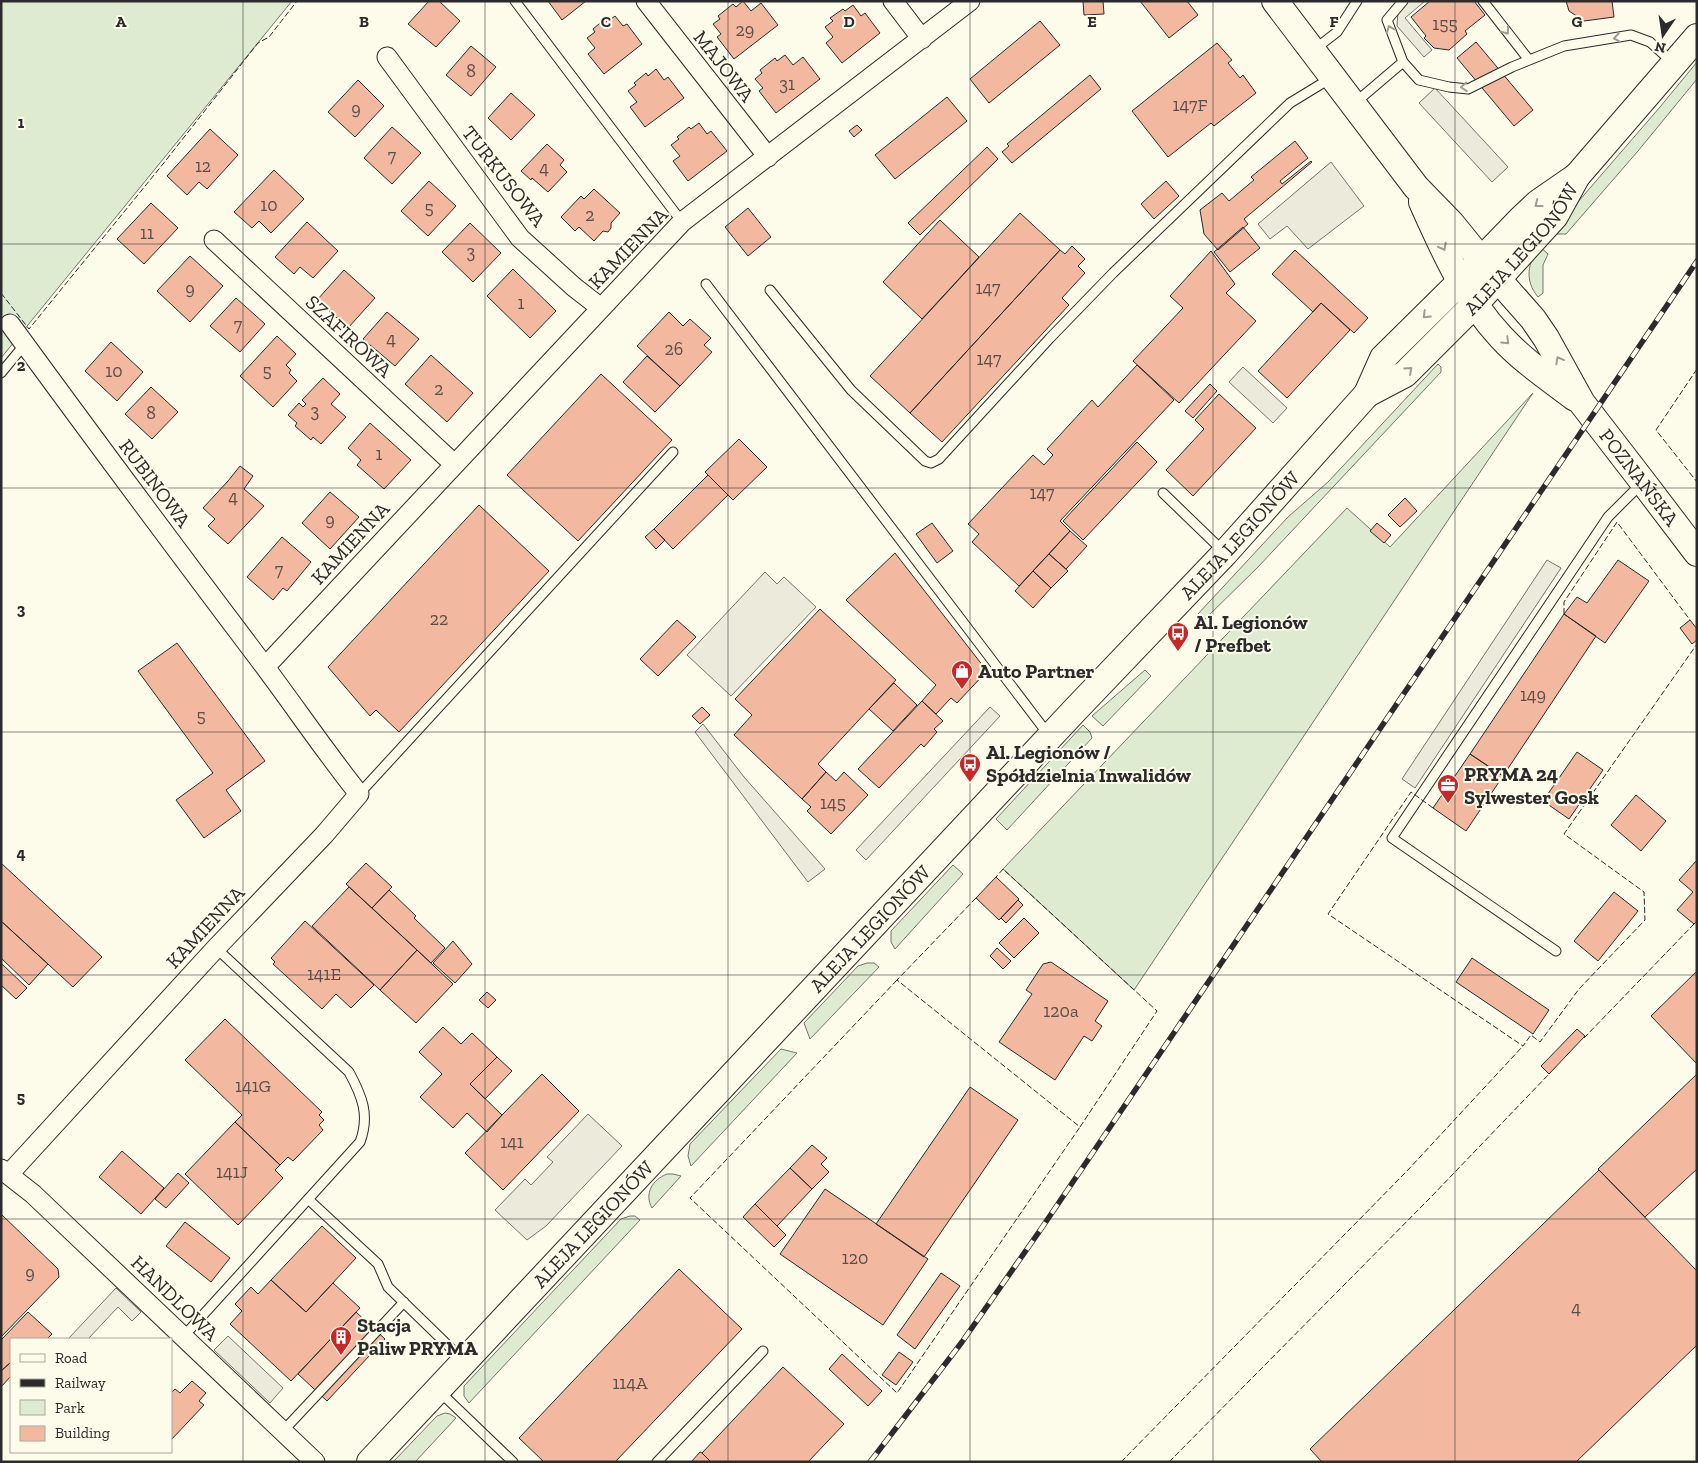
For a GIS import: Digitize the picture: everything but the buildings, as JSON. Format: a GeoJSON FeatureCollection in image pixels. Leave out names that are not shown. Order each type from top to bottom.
{"type":"FeatureCollection","features":[{"type":"Feature","properties":{"kind":"main road"},"geometry":{"type":"LineString","coordinates":[[1275,1],[1416,187]]}},
{"type":"Feature","properties":{"kind":"main road","name":"ALEJA LEGIONÓW"},"geometry":{"type":"LineString","coordinates":[[1367,394],[1406,374],[1475,304],[1490,269],[1532,209],[1578,176],[1697,38]]}},
{"type":"Feature","properties":{"kind":"main road","name":"POZNAŃSKA"},"geometry":{"type":"LineString","coordinates":[[1416,187],[1451,223],[1533,319],[1546,338],[1582,403],[1697,553]]}},
{"type":"Feature","properties":{"kind":"main road","name":"POZNAŃSKA"},"geometry":{"type":"LineString","coordinates":[[1416,187],[1438,236],[1475,304],[1501,337],[1532,366],[1582,403]]}},
{"type":"Feature","properties":{"kind":"main road","name":"ALEJA LEGIONÓW"},"geometry":{"type":"LineString","coordinates":[[370,1462],[1225,553],[1367,394],[1383,358],[1461,281],[1490,269]]}},
{"type":"Feature","properties":{"kind":"street","name":"MAJOWA"},"geometry":{"type":"LineString","coordinates":[[646,1],[768,157]]}},
{"type":"Feature","properties":{"kind":"street"},"geometry":{"type":"LineString","coordinates":[[893,1],[922,38]]}},
{"type":"Feature","properties":{"kind":"street","name":"KAMIENNA"},"geometry":{"type":"LineString","coordinates":[[265,667],[682,222],[970,1]]}},
{"type":"Feature","properties":{"kind":"street","name":"TURKUSOWA"},"geometry":{"type":"LineString","coordinates":[[387,57],[520,238],[574,287],[602,308]]}},
{"type":"Feature","properties":{"kind":"street","name":"SZAFIROWA"},"geometry":{"type":"LineString","coordinates":[[214,240],[454,464]]}},
{"type":"Feature","properties":{"kind":"street","name":"RUBINOWA"},"geometry":{"type":"LineString","coordinates":[[10,324],[116,470],[265,667]]}},
{"type":"Feature","properties":{"kind":"street"},"geometry":{"type":"LineString","coordinates":[[265,667],[331,759],[360,794]]}},
{"type":"Feature","properties":{"kind":"street","name":"KAMIENNA"},"geometry":{"type":"LineString","coordinates":[[5,1172],[324,835],[360,794]]}},
{"type":"Feature","properties":{"kind":"street","name":"HANDLOWA"},"geometry":{"type":"LineString","coordinates":[[5,1172],[34,1194],[315,1462]]}},
{"type":"Feature","properties":{"kind":"lane"},"geometry":{"type":"LineString","coordinates":[[516,1],[682,222]]}},
{"type":"Feature","properties":{"kind":"lane"},"geometry":{"type":"LineString","coordinates":[[1312,51],[1337,32],[1357,1]]}},
{"type":"Feature","properties":{"kind":"lane"},"geometry":{"type":"LineString","coordinates":[[1403,1],[1387,20],[1403,62],[1419,80],[1448,87],[1468,89],[1529,60],[1564,46],[1632,35],[1650,42],[1674,63]]}},
{"type":"Feature","properties":{"kind":"lane"},"geometry":{"type":"LineString","coordinates":[[1483,1],[1529,60]]}},
{"type":"Feature","properties":{"kind":"lane"},"geometry":{"type":"LineString","coordinates":[[1353,105],[1403,62]]}},
{"type":"Feature","properties":{"kind":"lane"},"geometry":{"type":"LineString","coordinates":[[770,290],[851,390],[925,462],[931,463],[940,459],[1050,338],[1174,213],[1290,103],[1332,77]]}},
{"type":"Feature","properties":{"kind":"lane"},"geometry":{"type":"LineString","coordinates":[[706,284],[1051,737]]}},
{"type":"Feature","properties":{"kind":"lane"},"geometry":{"type":"LineString","coordinates":[[1,373],[25,344]]}},
{"type":"Feature","properties":{"kind":"lane"},"geometry":{"type":"LineString","coordinates":[[360,794],[674,452]]}},
{"type":"Feature","properties":{"kind":"lane"},"geometry":{"type":"LineString","coordinates":[[1556,951],[1392,838],[1608,517],[1643,482]]}},
{"type":"Feature","properties":{"kind":"lane"},"geometry":{"type":"LineString","coordinates":[[1163,493],[1225,553]]}},
{"type":"Feature","properties":{"kind":"lane"},"geometry":{"type":"LineString","coordinates":[[184,1337],[360,1142],[365,1128],[364,1112],[357,1086],[349,1072],[216,948]]}},
{"type":"Feature","properties":{"kind":"lane"},"geometry":{"type":"LineString","coordinates":[[308,1199],[378,1264],[388,1287],[464,1362]]}},
{"type":"Feature","properties":{"kind":"lane"},"geometry":{"type":"LineString","coordinates":[[283,1431],[404,1302]]}},
{"type":"Feature","properties":{"kind":"lane"},"geometry":{"type":"LineString","coordinates":[[657,1462],[763,1351]]}},
{"type":"Feature","properties":{"kind":"lane"},"geometry":{"type":"LineString","coordinates":[[438,1390],[513,1462]]}},
{"type":"Feature","properties":{"kind":"green space"},"geometry":{"type":"Polygon","coordinates":[[[1,1],[292,1],[1,358],[1,1]]]}},
{"type":"Feature","properties":{"kind":"green space"},"geometry":{"type":"Polygon","coordinates":[[[1697,62],[1697,79],[1638,151],[1566,234],[1554,234],[1552,232],[1697,62]]]}},
{"type":"Feature","properties":{"kind":"green space"},"geometry":{"type":"Polygon","coordinates":[[[1539,246],[1548,254],[1543,265],[1543,293],[1538,297],[1531,284],[1529,272],[1532,259],[1539,246]]]}},
{"type":"Feature","properties":{"kind":"green space"},"geometry":{"type":"Polygon","coordinates":[[[1438,364],[1441,367],[1441,372],[1258,567],[1205,619],[1200,619],[1197,615],[1288,517],[1328,482],[1438,364]]]}},
{"type":"Feature","properties":{"kind":"green space"},"geometry":{"type":"Polygon","coordinates":[[[1533,393],[1134,990],[1003,869],[1347,508],[1390,547],[1533,393]]]}},
{"type":"Feature","properties":{"kind":"green space"},"geometry":{"type":"Polygon","coordinates":[[[1145,670],[1151,676],[1103,726],[1092,716],[1145,670]]]}},
{"type":"Feature","properties":{"kind":"green space"},"geometry":{"type":"Polygon","coordinates":[[[1083,725],[1090,732],[1092,738],[1007,830],[996,819],[1083,725]]]}},
{"type":"Feature","properties":{"kind":"green space"},"geometry":{"type":"Polygon","coordinates":[[[953,865],[963,874],[895,949],[891,942],[891,931],[953,865]]]}},
{"type":"Feature","properties":{"kind":"green space"},"geometry":{"type":"Polygon","coordinates":[[[874,963],[879,967],[810,1039],[804,1023],[858,966],[874,963]]]}},
{"type":"Feature","properties":{"kind":"green space"},"geometry":{"type":"Polygon","coordinates":[[[781,1049],[797,1053],[691,1166],[688,1156],[690,1144],[781,1049]]]}},
{"type":"Feature","properties":{"kind":"green space"},"geometry":{"type":"Polygon","coordinates":[[[667,1174],[681,1176],[652,1208],[649,1198],[651,1188],[657,1180],[667,1174]]]}},
{"type":"Feature","properties":{"kind":"green space"},"geometry":{"type":"Polygon","coordinates":[[[635,1216],[640,1220],[469,1403],[464,1396],[464,1386],[621,1219],[635,1216]]]}},
{"type":"Feature","properties":{"kind":"green space"},"geometry":{"type":"Polygon","coordinates":[[[445,1413],[456,1418],[415,1462],[393,1462],[437,1416],[445,1413]]]}},
{"type":"Feature","properties":{"kind":"shaded area"},"geometry":{"type":"Polygon","coordinates":[[[1409,1],[1425,1],[1405,18],[1432,50],[1424,57],[1397,26],[1398,11],[1409,1]]]}},
{"type":"Feature","properties":{"kind":"shaded area"},"geometry":{"type":"Polygon","coordinates":[[[1435,88],[1508,167],[1492,182],[1419,103],[1435,88]]]}},
{"type":"Feature","properties":{"kind":"shaded area"},"geometry":{"type":"Polygon","coordinates":[[[1331,162],[1364,206],[1308,249],[1287,226],[1270,239],[1258,224],[1331,162]]]}},
{"type":"Feature","properties":{"kind":"shaded area"},"geometry":{"type":"Polygon","coordinates":[[[1243,367],[1287,408],[1273,423],[1229,382],[1243,367]]]}},
{"type":"Feature","properties":{"kind":"shaded area"},"geometry":{"type":"Polygon","coordinates":[[[1547,560],[1561,568],[1415,788],[1402,779],[1547,560]]]}},
{"type":"Feature","properties":{"kind":"shaded area"},"geometry":{"type":"Polygon","coordinates":[[[765,572],[777,584],[784,577],[816,607],[731,696],[687,655],[765,572]]]}},
{"type":"Feature","properties":{"kind":"shaded area"},"geometry":{"type":"Polygon","coordinates":[[[990,707],[1000,716],[866,860],[856,850],[990,707]]]}},
{"type":"Feature","properties":{"kind":"shaded area"},"geometry":{"type":"Polygon","coordinates":[[[703,724],[744,777],[825,869],[808,882],[695,732],[703,724]]]}},
{"type":"Feature","properties":{"kind":"shaded area"},"geometry":{"type":"Polygon","coordinates":[[[588,1114],[622,1146],[546,1226],[527,1240],[495,1210],[525,1179],[531,1185],[553,1162],[547,1157],[588,1114]]]}},
{"type":"Feature","properties":{"kind":"shaded area"},"geometry":{"type":"Polygon","coordinates":[[[116,1288],[141,1312],[132,1321],[118,1307],[89,1338],[69,1338],[116,1288]]]}},
{"type":"Feature","properties":{"kind":"shaded area"},"geometry":{"type":"Polygon","coordinates":[[[228,1336],[283,1388],[270,1403],[214,1350],[228,1336]]]}},
{"type":"Feature","properties":{"kind":"railway"},"geometry":{"type":"LineString","coordinates":[[870,1462],[962,1342],[1041,1229],[1697,261]]}},
{"type":"Feature","properties":{"kind":"fence"},"geometry":{"type":"LineString","coordinates":[[1,293],[29,329],[258,43],[269,37],[297,1]]}},
{"type":"Feature","properties":{"kind":"fence"},"geometry":{"type":"LineString","coordinates":[[1697,369],[1656,430],[1697,482]]}},
{"type":"Feature","properties":{"kind":"fence"},"geometry":{"type":"LineString","coordinates":[[1564,614],[1564,602],[1617,522],[1690,620]]}},
{"type":"Feature","properties":{"kind":"fence"},"geometry":{"type":"LineString","coordinates":[[1433,808],[1411,792],[1328,914],[1523,1046],[1531,1035],[1540,1042],[1579,989],[1645,920],[1644,892],[1564,834],[1697,644]]}},
{"type":"Feature","properties":{"kind":"fence"},"geometry":{"type":"LineString","coordinates":[[976,898],[897,980],[1080,1127],[1157,1011],[1003,869],[996,877]]}},
{"type":"Feature","properties":{"kind":"fence"},"geometry":{"type":"LineString","coordinates":[[1584,1038],[1694,924]]}},
{"type":"Feature","properties":{"kind":"fence"},"geometry":{"type":"LineString","coordinates":[[897,980],[690,1198],[897,1393],[1080,1127]]}},
{"type":"Feature","properties":{"kind":"fence"},"geometry":{"type":"LineString","coordinates":[[1121,1462],[1407,1171],[1523,1046]]}},
{"type":"Feature","properties":{"kind":"fence"},"geometry":{"type":"LineString","coordinates":[[1169,1462],[1430,1198],[1551,1072]]}},
{"type":"Feature","properties":{"kind":"place","name":"Al. Legionów / Prefbet"},"geometry":{"type":"Point","coordinates":[1178,652]}},
{"type":"Feature","properties":{"kind":"place","name":"Auto Partner"},"geometry":{"type":"Point","coordinates":[962,690]}},
{"type":"Feature","properties":{"kind":"place","name":"Al. Legionów / Spółdzielnia Inwalidów"},"geometry":{"type":"Point","coordinates":[970,783]}},
{"type":"Feature","properties":{"kind":"place","name":"PRYMA 24 Sylwester Gosk"},"geometry":{"type":"Point","coordinates":[1448,804]}},
{"type":"Feature","properties":{"kind":"place","name":"Stacja Paliw PRYMA"},"geometry":{"type":"Point","coordinates":[341,1356]}}]}
